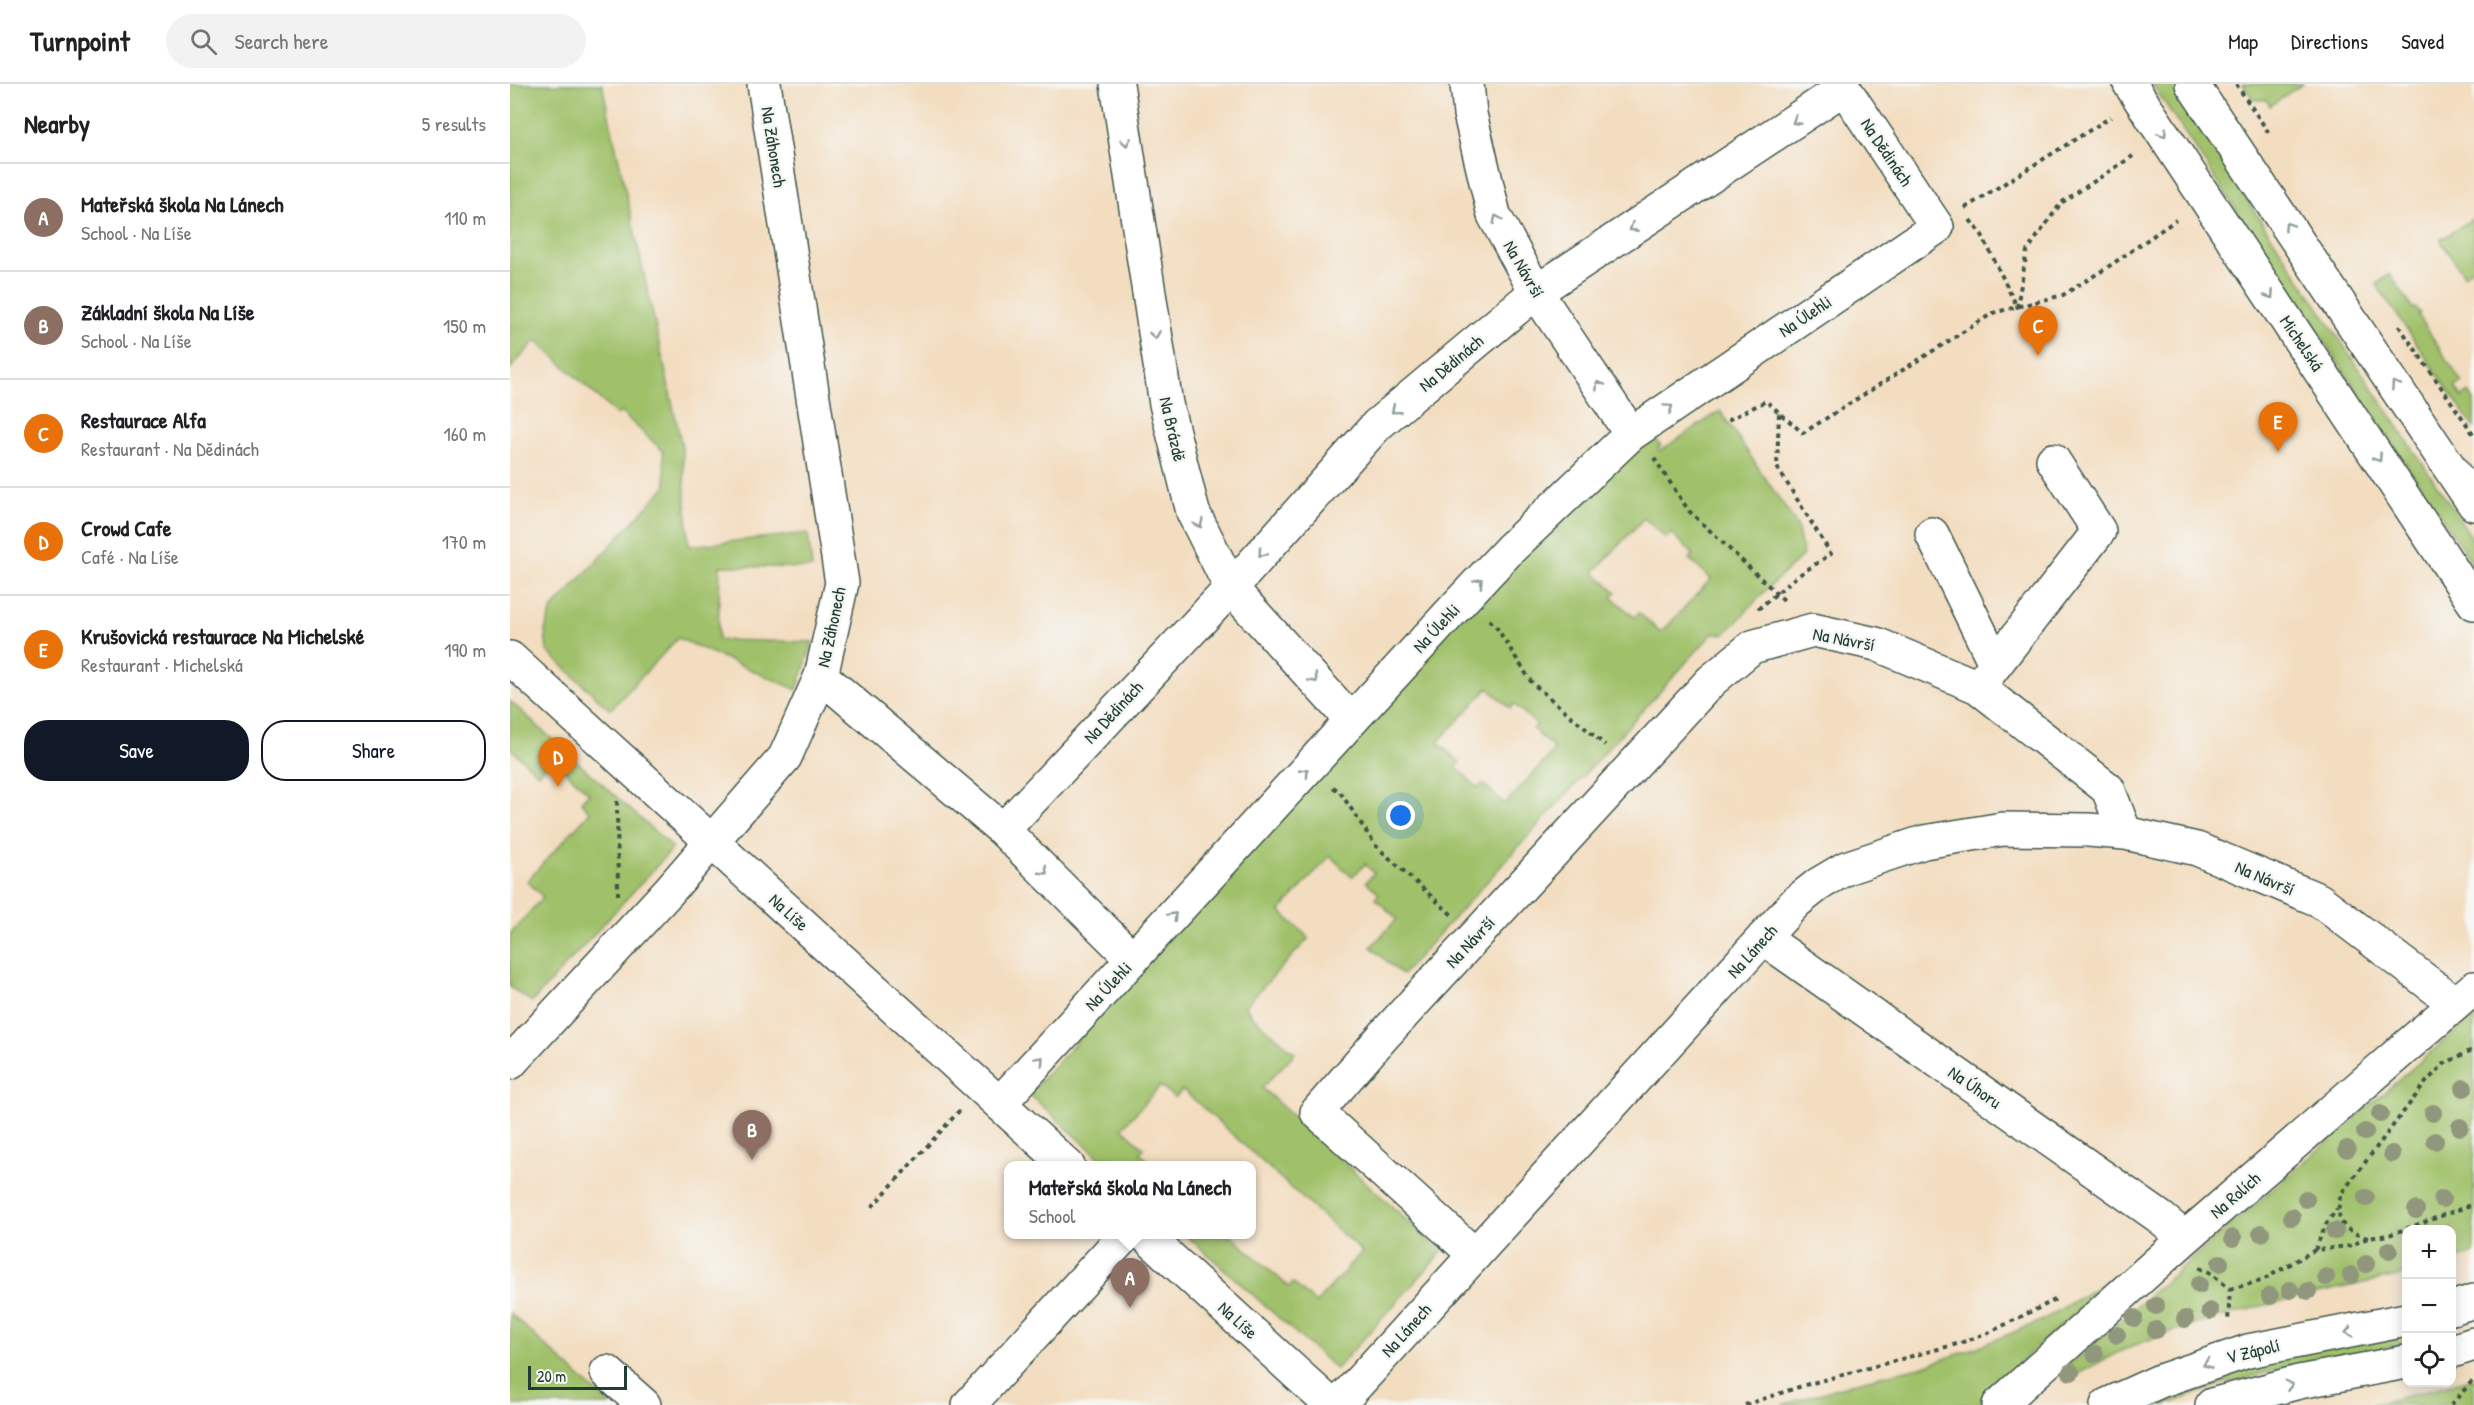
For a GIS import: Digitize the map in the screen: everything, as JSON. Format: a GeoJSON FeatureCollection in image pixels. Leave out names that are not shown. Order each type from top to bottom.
{"type":"FeatureCollection","features":[{"type":"Feature","properties":{"kind":"street","name":"Na Záhonech"},"geometry":{"type":"LineString","coordinates":[[510,1062],[660,901],[785,757],[821,676],[842,583],[764,84]]}},
{"type":"Feature","properties":{"kind":"street","name":"Na Brázdě"},"geometry":{"type":"LineString","coordinates":[[1117,84],[1166,404],[1193,512],[1230,588],[1351,720]]}},
{"type":"Feature","properties":{"kind":"street","name":"Na Návrší"},"geometry":{"type":"LineString","coordinates":[[1467,84],[1470,114],[1494,215],[1536,292],[1632,434]]}},
{"type":"Feature","properties":{"kind":"street","name":"Michelská"},"geometry":{"type":"LineString","coordinates":[[2130,84],[2474,603]]}},
{"type":"Feature","properties":{"kind":"street"},"geometry":{"type":"LineString","coordinates":[[2192,84],[2472,495]]}},
{"type":"Feature","properties":{"kind":"street","name":"Na Dědinách"},"geometry":{"type":"LineString","coordinates":[[1003,830],[1230,588],[1377,425],[1536,292],[1844,88],[1937,226]]}},
{"type":"Feature","properties":{"kind":"street","name":"Na Úlehli"},"geometry":{"type":"LineString","coordinates":[[1000,1103],[1510,549],[1632,434],[1937,226]]}},
{"type":"Feature","properties":{"kind":"street"},"geometry":{"type":"LineString","coordinates":[[1987,675],[2099,531],[2052,460]]}},
{"type":"Feature","properties":{"kind":"street"},"geometry":{"type":"LineString","coordinates":[[1932,534],[1987,675]]}},
{"type":"Feature","properties":{"kind":"street","name":"Na Návrší"},"geometry":{"type":"LineString","coordinates":[[1475,1255],[1317,1112],[1386,1033],[1710,681],[1752,646],[1813,630],[1876,644],[1987,675],[2108,789],[2125,833],[2197,849],[2319,900],[2464,995]]}},
{"type":"Feature","properties":{"kind":"street","name":"Na Líše"},"geometry":{"type":"LineString","coordinates":[[510,658],[1063,1161]]}},
{"type":"Feature","properties":{"kind":"street"},"geometry":{"type":"LineString","coordinates":[[821,676],[1003,830],[1133,959]]}},
{"type":"Feature","properties":{"kind":"street","name":"Na Lánech"},"geometry":{"type":"LineString","coordinates":[[1338,1405],[1763,938],[1797,902],[1819,884],[1846,868],[1924,842],[2003,829],[2125,833]]}},
{"type":"Feature","properties":{"kind":"street","name":"Na Úhoru"},"geometry":{"type":"LineString","coordinates":[[1763,938],[2151,1211],[2177,1245]]}},
{"type":"Feature","properties":{"kind":"street","name":"Na Rolích"},"geometry":{"type":"LineString","coordinates":[[1999,1405],[2177,1245],[2464,995]]}},
{"type":"Feature","properties":{"kind":"street"},"geometry":{"type":"LineString","coordinates":[[969,1405],[1121,1239]]}},
{"type":"Feature","properties":{"kind":"street","name":"Na Líše"},"geometry":{"type":"LineString","coordinates":[[1149,1239],[1331,1405]]}},
{"type":"Feature","properties":{"kind":"street"},"geometry":{"type":"LineString","coordinates":[[2456,1306],[2474,1301]]}},
{"type":"Feature","properties":{"kind":"street","name":"V Zápolí"},"geometry":{"type":"LineString","coordinates":[[2107,1405],[2180,1374],[2248,1351],[2402,1321]]}},
{"type":"Feature","properties":{"kind":"street"},"geometry":{"type":"LineString","coordinates":[[2456,1349],[2474,1344]]}},
{"type":"Feature","properties":{"kind":"street"},"geometry":{"type":"LineString","coordinates":[[2212,1405],[2299,1382],[2402,1363]]}},
{"type":"Feature","properties":{"kind":"street"},"geometry":{"type":"LineString","coordinates":[[607,1372],[644,1405]]}},
{"type":"Feature","properties":{"kind":"path"},"geometry":{"type":"LineString","coordinates":[[2236,84],[2274,141]]}},
{"type":"Feature","properties":{"kind":"path"},"geometry":{"type":"LineString","coordinates":[[1937,226],[2110,117]]}},
{"type":"Feature","properties":{"kind":"path"},"geometry":{"type":"LineString","coordinates":[[2017,307],[2027,251],[2061,203],[2133,156]]}},
{"type":"Feature","properties":{"kind":"path"},"geometry":{"type":"LineString","coordinates":[[1728,420],[1766,401],[1803,433],[1993,313],[2063,295],[2176,220]]}},
{"type":"Feature","properties":{"kind":"path"},"geometry":{"type":"LineString","coordinates":[[1982,235],[2017,307]]}},
{"type":"Feature","properties":{"kind":"path"},"geometry":{"type":"LineString","coordinates":[[2396,322],[2474,435]]}},
{"type":"Feature","properties":{"kind":"path"},"geometry":{"type":"LineString","coordinates":[[1779,412],[1777,467],[1831,554],[1796,577]]}},
{"type":"Feature","properties":{"kind":"path"},"geometry":{"type":"LineString","coordinates":[[1659,464],[1689,511],[1813,630]]}},
{"type":"Feature","properties":{"kind":"path"},"geometry":{"type":"LineString","coordinates":[[1495,625],[1532,682],[1610,749]]}},
{"type":"Feature","properties":{"kind":"path"},"geometry":{"type":"LineString","coordinates":[[617,791],[618,905]]}},
{"type":"Feature","properties":{"kind":"path"},"geometry":{"type":"LineString","coordinates":[[1340,792],[1376,846],[1457,919]]}},
{"type":"Feature","properties":{"kind":"path"},"geometry":{"type":"LineString","coordinates":[[2315,1250],[2326,1224],[2337,1209],[2341,1194],[2427,1081],[2444,1064],[2474,1049]]}},
{"type":"Feature","properties":{"kind":"path"},"geometry":{"type":"LineString","coordinates":[[872,1207],[964,1105]]}},
{"type":"Feature","properties":{"kind":"path"},"geometry":{"type":"LineString","coordinates":[[2230,1289],[2261,1281],[2315,1250],[2349,1246],[2368,1238],[2389,1235],[2474,1204]]}},
{"type":"Feature","properties":{"kind":"path"},"geometry":{"type":"LineString","coordinates":[[2337,1209],[2341,1222],[2350,1233],[2368,1238]]}},
{"type":"Feature","properties":{"kind":"path"},"geometry":{"type":"LineString","coordinates":[[2177,1245],[2182,1262],[2209,1272],[2230,1289]]}},
{"type":"Feature","properties":{"kind":"path"},"geometry":{"type":"LineString","coordinates":[[2228,1322],[2230,1289]]}},
{"type":"Feature","properties":{"kind":"path"},"geometry":{"type":"LineString","coordinates":[[1745,1405],[1805,1385],[1957,1344],[1988,1333],[2057,1299]]}},
{"type":"Feature","properties":{"kind":"path"},"geometry":{"type":"LineString","coordinates":[[2451,1405],[2474,1379]]}},
{"type":"Feature","properties":{"kind":"green space"},"geometry":{"type":"Polygon","coordinates":[[[510,84],[602,84],[682,447],[689,546],[808,533],[812,568],[720,566],[718,640],[813,642],[797,690],[678,638],[610,710],[547,651],[545,630],[552,609],[666,486],[663,451],[621,412],[617,415],[536,340],[510,369],[510,84]]]}},
{"type":"Feature","properties":{"kind":"green space"},"geometry":{"type":"Polygon","coordinates":[[[2152,84],[2170,84],[2474,541],[2474,566],[2152,84]]]}},
{"type":"Feature","properties":{"kind":"green space"},"geometry":{"type":"Polygon","coordinates":[[[2243,84],[2302,84],[2270,106],[2266,99],[2258,100],[2252,97],[2243,84]]]}},
{"type":"Feature","properties":{"kind":"green space"},"geometry":{"type":"Polygon","coordinates":[[[2474,218],[2474,267],[2464,275],[2440,240],[2474,218]]]}},
{"type":"Feature","properties":{"kind":"green space"},"geometry":{"type":"Polygon","coordinates":[[[2390,274],[2413,309],[2416,308],[2420,313],[2418,315],[2462,383],[2455,387],[2462,397],[2469,392],[2474,400],[2474,428],[2376,284],[2390,274]]]}},
{"type":"Feature","properties":{"kind":"green space"},"geometry":{"type":"Polygon","coordinates":[[[1720,411],[1797,525],[1803,555],[1725,634],[1713,633],[1402,975],[1371,947],[1397,919],[1375,898],[1379,893],[1366,882],[1374,873],[1365,864],[1352,877],[1330,856],[1280,911],[1309,938],[1245,1006],[1252,1016],[1295,1053],[1262,1088],[1442,1252],[1336,1369],[1190,1239],[1235,1239],[1289,1287],[1293,1283],[1316,1303],[1362,1252],[1191,1097],[1182,1090],[1175,1098],[1160,1086],[1122,1128],[1144,1148],[1140,1153],[1149,1161],[1103,1161],[1029,1094],[1475,598],[1652,434],[1661,446],[1658,448],[1660,451],[1720,411]],[[1644,518],[1594,572],[1616,592],[1612,597],[1634,617],[1639,613],[1661,633],[1711,579],[1689,559],[1693,554],[1671,533],[1666,538],[1644,518]],[[1488,688],[1438,742],[1460,763],[1456,767],[1478,788],[1483,784],[1505,804],[1555,750],[1533,729],[1537,725],[1514,704],[1510,708],[1488,688]]]}},
{"type":"Feature","properties":{"kind":"green space"},"geometry":{"type":"Polygon","coordinates":[[[510,701],[563,749],[538,774],[510,748],[510,701]]]}},
{"type":"Feature","properties":{"kind":"green space"},"geometry":{"type":"Polygon","coordinates":[[[573,758],[673,848],[532,1002],[510,987],[510,934],[543,897],[527,881],[590,812],[581,802],[589,793],[563,769],[573,758]]]}},
{"type":"Feature","properties":{"kind":"green space"},"geometry":{"type":"Polygon","coordinates":[[[2474,1015],[2474,1253],[2456,1260],[2456,1225],[2402,1225],[2402,1275],[2267,1305],[2198,1324],[2130,1347],[2065,1381],[2062,1371],[2474,1015]]]}},
{"type":"Feature","properties":{"kind":"green space"},"geometry":{"type":"Polygon","coordinates":[[[2117,1275],[2020,1362],[1978,1405],[1782,1405],[1864,1380],[1924,1366],[1975,1348],[2041,1321],[2117,1275]]]}},
{"type":"Feature","properties":{"kind":"green space"},"geometry":{"type":"Polygon","coordinates":[[[510,1313],[610,1405],[510,1405],[510,1313]]]}},
{"type":"Feature","properties":{"kind":"green space"},"geometry":{"type":"Polygon","coordinates":[[[2402,1330],[2402,1345],[2276,1370],[2223,1384],[2166,1405],[2131,1405],[2219,1370],[2402,1330]]]}},
{"type":"Feature","properties":{"kind":"green space"},"geometry":{"type":"Polygon","coordinates":[[[2474,1378],[2474,1405],[2372,1405],[2440,1387],[2456,1387],[2456,1383],[2474,1378]]]}},
{"type":"Feature","properties":{"kind":"place","name":"Restaurace Alfa"},"geometry":{"type":"Point","coordinates":[2038,356]}},
{"type":"Feature","properties":{"kind":"place","name":"Krušovická restaurace Na Michelské"},"geometry":{"type":"Point","coordinates":[2278,452]}},
{"type":"Feature","properties":{"kind":"place","name":"Crowd Cafe"},"geometry":{"type":"Point","coordinates":[558,787]}},
{"type":"Feature","properties":{"kind":"place","name":"Základní škola Na Líše"},"geometry":{"type":"Point","coordinates":[752,1160]}},
{"type":"Feature","properties":{"kind":"place","name":"Mateřská škola Na Lánech"},"geometry":{"type":"Point","coordinates":[1130,1308]}}]}
